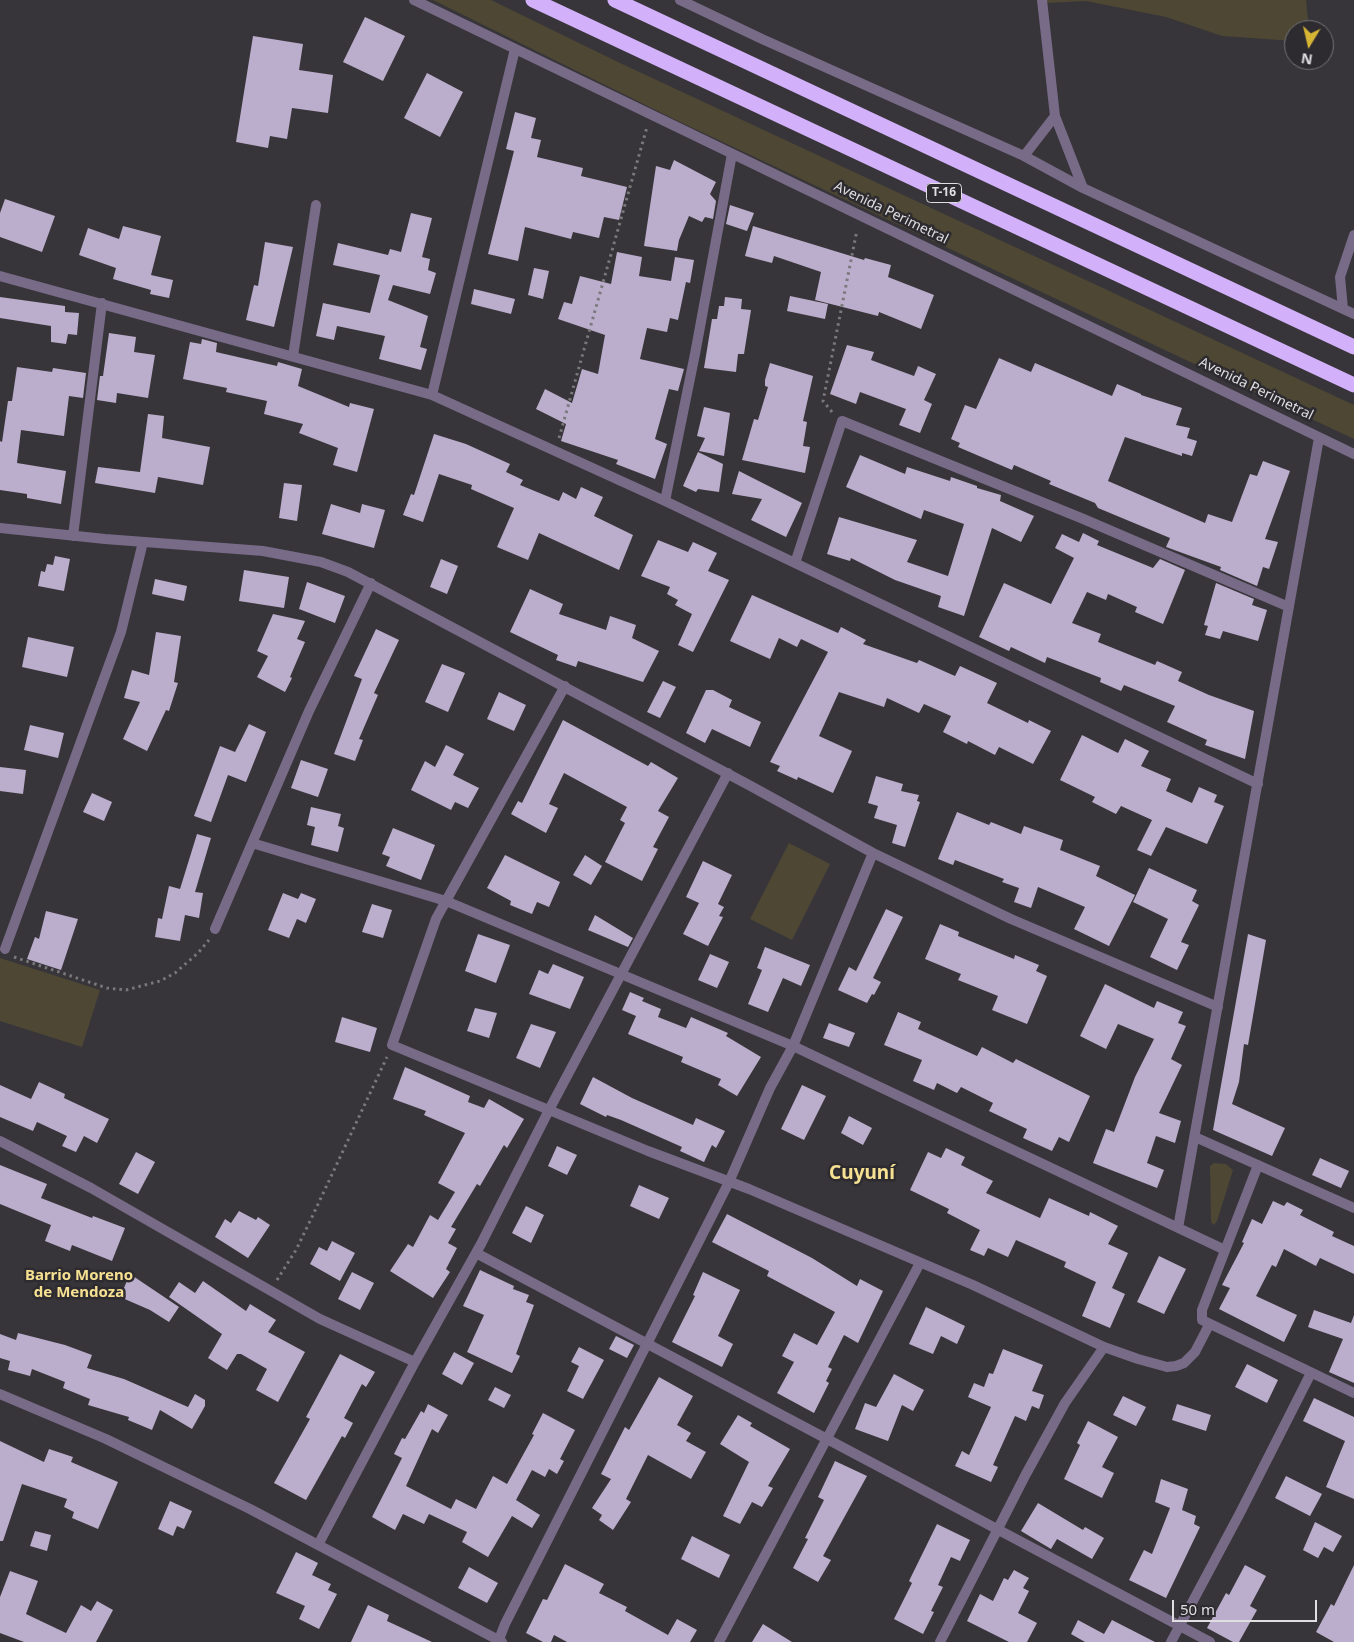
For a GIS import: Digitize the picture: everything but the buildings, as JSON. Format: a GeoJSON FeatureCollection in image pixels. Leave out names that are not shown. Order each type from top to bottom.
{"type":"FeatureCollection","features":[{"type":"Feature","properties":{"kind":"highway","name":"T-16"},"geometry":{"type":"LineString","coordinates":[[533,0],[1354,385]]}},
{"type":"Feature","properties":{"kind":"highway","name":"T-16"},"geometry":{"type":"LineString","coordinates":[[615,0],[1354,347]]}},
{"type":"Feature","properties":{"kind":"street","name":"Avenida Perimetral"},"geometry":{"type":"LineString","coordinates":[[414,0],[1354,454]]}},
{"type":"Feature","properties":{"kind":"street"},"geometry":{"type":"LineString","coordinates":[[680,0],[762,39],[1024,156],[1083,188],[1354,314]]}},
{"type":"Feature","properties":{"kind":"street"},"geometry":{"type":"LineString","coordinates":[[1042,0],[1055,116],[1083,188]]}},
{"type":"Feature","properties":{"kind":"street"},"geometry":{"type":"LineString","coordinates":[[432,395],[515,49]]}},
{"type":"Feature","properties":{"kind":"street"},"geometry":{"type":"LineString","coordinates":[[1024,156],[1055,116]]}},
{"type":"Feature","properties":{"kind":"street"},"geometry":{"type":"LineString","coordinates":[[665,501],[695,354],[732,154]]}},
{"type":"Feature","properties":{"kind":"street"},"geometry":{"type":"LineString","coordinates":[[294,356],[316,205]]}},
{"type":"Feature","properties":{"kind":"street"},"geometry":{"type":"LineString","coordinates":[[1343,309],[1340,277],[1354,234]]}},
{"type":"Feature","properties":{"kind":"street"},"geometry":{"type":"LineString","coordinates":[[0,276],[432,395],[665,501],[1258,784]]}},
{"type":"Feature","properties":{"kind":"street"},"geometry":{"type":"LineString","coordinates":[[72,536],[102,303]]}},
{"type":"Feature","properties":{"kind":"street"},"geometry":{"type":"LineString","coordinates":[[795,564],[842,421],[1080,518],[1289,607]]}},
{"type":"Feature","properties":{"kind":"street"},"geometry":{"type":"LineString","coordinates":[[1178,1228],[1319,438]]}},
{"type":"Feature","properties":{"kind":"street"},"geometry":{"type":"LineString","coordinates":[[0,528],[72,536],[262,551],[293,555],[321,562],[371,584],[565,686],[873,853],[1011,919],[1218,1007]]}},
{"type":"Feature","properties":{"kind":"street"},"geometry":{"type":"LineString","coordinates":[[4,949],[118,641],[143,542]]}},
{"type":"Feature","properties":{"kind":"street"},"geometry":{"type":"LineString","coordinates":[[215,929],[309,711],[371,584]]}},
{"type":"Feature","properties":{"kind":"street"},"geometry":{"type":"LineString","coordinates":[[565,686],[436,919],[392,1045],[729,1182],[920,1263],[1104,1347],[1153,1364],[1176,1366],[1184,1363],[1195,1352],[1209,1325]]}},
{"type":"Feature","properties":{"kind":"street"},"geometry":{"type":"LineString","coordinates":[[318,1545],[415,1362],[476,1253],[549,1110],[728,774]]}},
{"type":"Feature","properties":{"kind":"street"},"geometry":{"type":"LineString","coordinates":[[252,843],[446,901],[621,974],[793,1046],[1225,1250]]}},
{"type":"Feature","properties":{"kind":"street"},"geometry":{"type":"LineString","coordinates":[[0,1394],[106,1439],[250,1509],[500,1641],[729,1182],[770,1088],[793,1046],[873,853]]}},
{"type":"Feature","properties":{"kind":"street"},"geometry":{"type":"LineString","coordinates":[[1194,1136],[1354,1208]]}},
{"type":"Feature","properties":{"kind":"street"},"geometry":{"type":"LineString","coordinates":[[0,1141],[169,1231],[269,1291],[352,1335],[415,1362]]}},
{"type":"Feature","properties":{"kind":"street"},"geometry":{"type":"LineString","coordinates":[[1258,1165],[1202,1310],[1202,1320],[1354,1393]]}},
{"type":"Feature","properties":{"kind":"street"},"geometry":{"type":"LineString","coordinates":[[476,1253],[1210,1642]]}},
{"type":"Feature","properties":{"kind":"street"},"geometry":{"type":"LineString","coordinates":[[719,1642],[920,1263]]}},
{"type":"Feature","properties":{"kind":"street"},"geometry":{"type":"LineString","coordinates":[[940,1642],[1065,1403],[1104,1347]]}},
{"type":"Feature","properties":{"kind":"street"},"geometry":{"type":"LineString","coordinates":[[1171,1642],[1311,1373]]}},
{"type":"Feature","properties":{"kind":"path"},"geometry":{"type":"LineString","coordinates":[[555,451],[612,258],[650,114]]}},
{"type":"Feature","properties":{"kind":"path"},"geometry":{"type":"LineString","coordinates":[[842,421],[823,401],[860,216]]}},
{"type":"Feature","properties":{"kind":"path"},"geometry":{"type":"LineString","coordinates":[[4,949],[15,958],[47,970],[106,988],[126,990],[160,981],[175,973],[198,954],[215,929]]}},
{"type":"Feature","properties":{"kind":"path"},"geometry":{"type":"LineString","coordinates":[[269,1291],[296,1250],[392,1045]]}},
{"type":"Feature","properties":{"kind":"shaded area"},"geometry":{"type":"Polygon","coordinates":[[[433,0],[491,0],[620,63],[1354,405],[1354,439],[678,121],[433,0]]]}},
{"type":"Feature","properties":{"kind":"shaded area"},"geometry":{"type":"Polygon","coordinates":[[[1045,0],[1306,0],[1308,20],[1284,20],[1284,40],[1222,36],[1166,17],[1086,1],[1046,3],[1045,0]]]}},
{"type":"Feature","properties":{"kind":"shaded area"},"geometry":{"type":"Polygon","coordinates":[[[789,843],[830,864],[792,940],[750,919],[789,843]]]}},
{"type":"Feature","properties":{"kind":"shaded area"},"geometry":{"type":"Polygon","coordinates":[[[0,958],[100,990],[82,1047],[0,1021],[0,958]]]}},
{"type":"Feature","properties":{"kind":"shaded area"},"geometry":{"type":"Polygon","coordinates":[[[1214,1163],[1226,1164],[1233,1170],[1217,1221],[1214,1225],[1211,1222],[1210,1166],[1214,1163]]]}},
{"type":"Feature","properties":{"kind":"district","name":"Cuyuní"},"geometry":{"type":"Point","coordinates":[862,1174]}},
{"type":"Feature","properties":{"kind":"district","name":"Barrio Moreno de Mendoza"},"geometry":{"type":"Point","coordinates":[79,1284]}}]}
